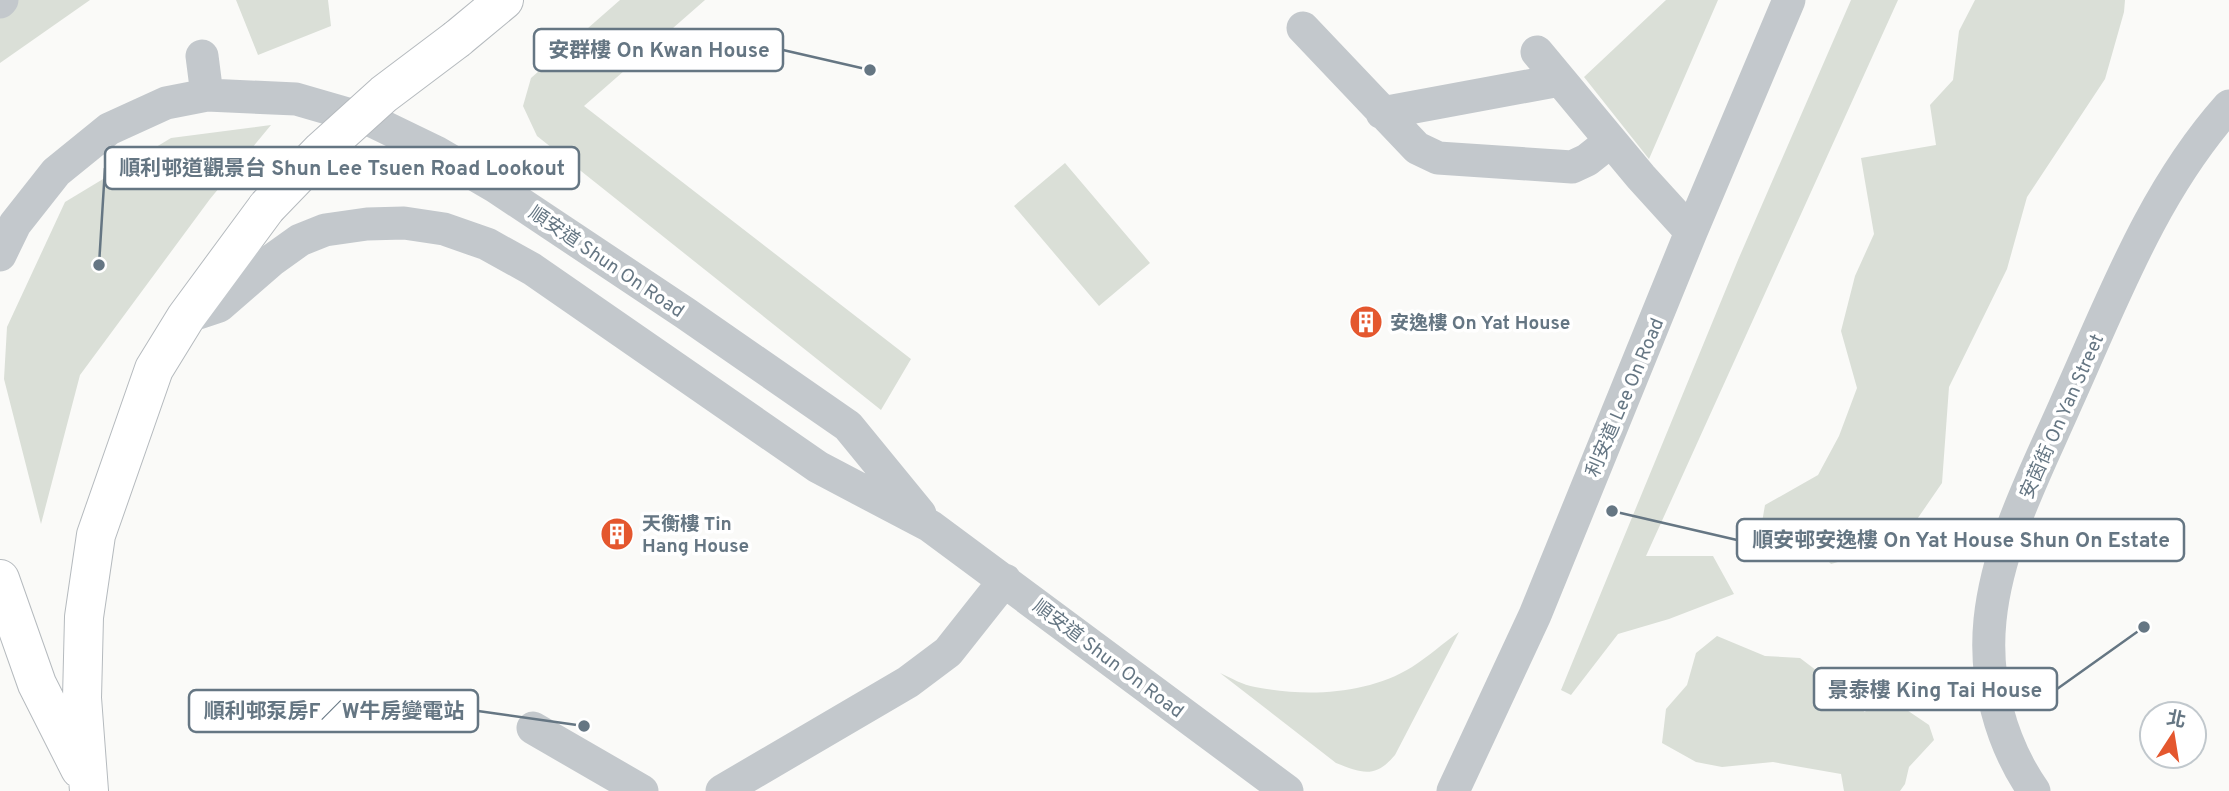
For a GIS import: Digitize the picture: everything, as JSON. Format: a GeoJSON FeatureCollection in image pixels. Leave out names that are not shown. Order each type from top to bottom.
{"type":"FeatureCollection","features":[{"type":"Feature","properties":{"kind":"main road"},"geometry":{"type":"LineString","coordinates":[[88,787],[82,698],[84,631],[96,535],[154,369],[186,317],[267,207],[322,150],[384,94],[504,0]]}},
{"type":"Feature","properties":{"kind":"main road"},"geometry":{"type":"LineString","coordinates":[[0,579],[37,684],[88,787]]}},
{"type":"Feature","properties":{"kind":"street","name":"利安道 Lee On Road"},"geometry":{"type":"LineString","coordinates":[[1453,791],[1535,615],[1789,0]]}},
{"type":"Feature","properties":{"kind":"street"},"geometry":{"type":"LineString","coordinates":[[1303,29],[1417,148],[1438,158],[1572,167],[1587,160],[1611,141]]}},
{"type":"Feature","properties":{"kind":"street"},"geometry":{"type":"LineString","coordinates":[[1537,52],[1691,232]]}},
{"type":"Feature","properties":{"kind":"street"},"geometry":{"type":"LineString","coordinates":[[202,56],[207,95]]}},
{"type":"Feature","properties":{"kind":"street"},"geometry":{"type":"LineString","coordinates":[[1382,113],[1560,80]]}},
{"type":"Feature","properties":{"kind":"street","name":"順安道 Shun On Road"},"geometry":{"type":"LineString","coordinates":[[0,255],[15,224],[56,172],[109,129],[166,103],[207,95],[296,99],[372,121],[436,152],[496,187],[848,426],[930,526]]}},
{"type":"Feature","properties":{"kind":"street","name":"安茵街 On Yan Street"},"geometry":{"type":"LineString","coordinates":[[2034,791],[2015,760],[2003,732],[1991,679],[1990,621],[1995,587],[2006,546],[2019,511],[2148,224],[2205,132],[2229,106]]}},
{"type":"Feature","properties":{"kind":"street","name":"順安道 Shun On Road"},"geometry":{"type":"LineString","coordinates":[[186,317],[219,306],[272,260],[300,240],[325,230],[367,224],[404,223],[444,229],[487,244],[532,269],[818,467],[930,526],[1287,791]]}},
{"type":"Feature","properties":{"kind":"street"},"geometry":{"type":"LineString","coordinates":[[722,791],[908,682],[948,652],[1005,580]]}},
{"type":"Feature","properties":{"kind":"street"},"geometry":{"type":"LineString","coordinates":[[533,728],[642,791]]}},
{"type":"Feature","properties":{"kind":"shaded area"},"geometry":{"type":"Polygon","coordinates":[[[0,0],[90,0],[0,63],[0,0]]]}},
{"type":"Feature","properties":{"kind":"shaded area"},"geometry":{"type":"Polygon","coordinates":[[[236,0],[328,0],[331,26],[258,55],[236,0]]]}},
{"type":"Feature","properties":{"kind":"shaded area"},"geometry":{"type":"Polygon","coordinates":[[[620,0],[705,0],[584,106],[911,359],[881,410],[537,136],[523,106],[531,78],[620,0]]]}},
{"type":"Feature","properties":{"kind":"shaded area"},"geometry":{"type":"Polygon","coordinates":[[[1666,0],[1718,0],[1649,159],[1584,77],[1666,0]]]}},
{"type":"Feature","properties":{"kind":"shaded area"},"geometry":{"type":"Polygon","coordinates":[[[1851,0],[1898,0],[1646,556],[1713,556],[1734,594],[1669,619],[1618,634],[1571,695],[1561,690],[1738,260],[1851,0]]]}},
{"type":"Feature","properties":{"kind":"shaded area"},"geometry":{"type":"Polygon","coordinates":[[[1975,0],[2125,0],[2105,79],[2027,197],[2007,269],[1949,387],[1942,483],[1900,544],[1831,564],[1812,545],[1781,558],[1760,534],[1765,505],[1818,475],[1839,436],[1857,388],[1841,331],[1855,276],[1874,234],[1861,158],[1936,145],[1930,105],[1953,80],[1959,31],[1975,0]]]}},
{"type":"Feature","properties":{"kind":"shaded area"},"geometry":{"type":"Polygon","coordinates":[[[271,125],[210,199],[80,375],[41,524],[4,379],[7,327],[65,202],[171,138],[271,125]]]}},
{"type":"Feature","properties":{"kind":"shaded area"},"geometry":{"type":"Polygon","coordinates":[[[1065,163],[1150,263],[1099,306],[1014,206],[1065,163]]]}},
{"type":"Feature","properties":{"kind":"shaded area"},"geometry":{"type":"Polygon","coordinates":[[[1459,632],[1395,755],[1388,763],[1374,771],[1361,771],[1336,763],[1220,673],[1246,685],[1274,690],[1315,692],[1356,688],[1376,683],[1412,667],[1459,632]]]}},
{"type":"Feature","properties":{"kind":"shaded area"},"geometry":{"type":"Polygon","coordinates":[[[1717,636],[1765,656],[1800,658],[1825,677],[1858,679],[1864,712],[1892,700],[1929,725],[1934,740],[1909,767],[1905,784],[1900,791],[1844,791],[1841,774],[1773,762],[1722,767],[1696,762],[1662,743],[1666,709],[1687,685],[1696,653],[1717,636]]]}},
{"type":"Feature","properties":{"kind":"place","name":"安群樓 On Kwan House"},"geometry":{"type":"Point","coordinates":[870,70]}},
{"type":"Feature","properties":{"kind":"place","name":"順利邨道觀景台 Shun Lee Tsuen Road Lookout"},"geometry":{"type":"Point","coordinates":[99,265]}},
{"type":"Feature","properties":{"kind":"place","name":"安逸樓 On Yat House"},"geometry":{"type":"Point","coordinates":[1366,322]}},
{"type":"Feature","properties":{"kind":"place","name":"順安邨安逸樓 On Yat House Shun On Estate"},"geometry":{"type":"Point","coordinates":[1612,511]}},
{"type":"Feature","properties":{"kind":"place","name":"天衡樓 Tin Hang House"},"geometry":{"type":"Point","coordinates":[617,534]}},
{"type":"Feature","properties":{"kind":"place","name":"景泰樓 King Tai House"},"geometry":{"type":"Point","coordinates":[2144,627]}},
{"type":"Feature","properties":{"kind":"place","name":"順利邨泵房F／W牛房變電站"},"geometry":{"type":"Point","coordinates":[584,726]}}]}
